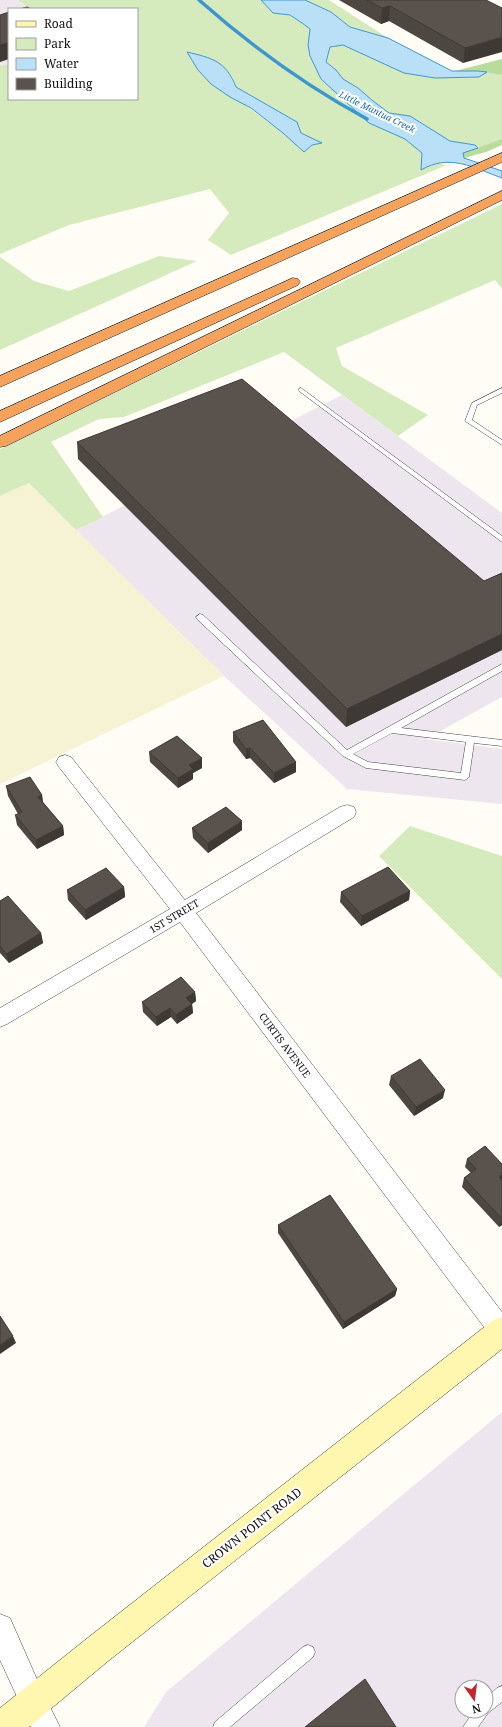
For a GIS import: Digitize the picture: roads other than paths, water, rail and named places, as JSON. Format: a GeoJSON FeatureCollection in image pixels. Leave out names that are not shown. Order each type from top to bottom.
{"type":"FeatureCollection","features":[{"type":"Feature","properties":{"kind":"highway"},"geometry":{"type":"LineString","coordinates":[[0,382],[502,157]]}},
{"type":"Feature","properties":{"kind":"highway"},"geometry":{"type":"LineString","coordinates":[[0,417],[498,192]]}},
{"type":"Feature","properties":{"kind":"highway"},"geometry":{"type":"LineString","coordinates":[[0,442],[498,192]]}},
{"type":"Feature","properties":{"kind":"highway"},"geometry":{"type":"LineString","coordinates":[[0,371],[75,338],[151,315]]}},
{"type":"Feature","properties":{"kind":"main road","name":"CROWN POINT ROAD"},"geometry":{"type":"LineString","coordinates":[[3,1727],[40,1715],[502,1331]]}},
{"type":"Feature","properties":{"kind":"street","name":"CURTIS AVENUE"},"geometry":{"type":"LineString","coordinates":[[65,762],[183,911],[502,1331]]}},
{"type":"Feature","properties":{"kind":"street","name":"1ST STREET"},"geometry":{"type":"LineString","coordinates":[[0,1018],[183,911],[347,812]]}},
{"type":"Feature","properties":{"kind":"street"},"geometry":{"type":"LineString","coordinates":[[0,1628],[40,1715]]}},
{"type":"Feature","properties":{"kind":"lane"},"geometry":{"type":"LineString","coordinates":[[301,390],[502,540]]}},
{"type":"Feature","properties":{"kind":"lane"},"geometry":{"type":"LineString","coordinates":[[502,390],[474,404],[468,421],[502,443]]}},
{"type":"Feature","properties":{"kind":"lane"},"geometry":{"type":"LineString","coordinates":[[200,617],[346,754],[366,765],[465,777],[470,740]]}},
{"type":"Feature","properties":{"kind":"lane"},"geometry":{"type":"LineString","coordinates":[[346,754],[502,667]]}},
{"type":"Feature","properties":{"kind":"lane"},"geometry":{"type":"LineString","coordinates":[[391,730],[502,743]]}},
{"type":"Feature","properties":{"kind":"lane"},"geometry":{"type":"LineString","coordinates":[[220,1727],[308,1652]]}},
{"type":"Feature","properties":{"kind":"lane"},"geometry":{"type":"LineString","coordinates":[[494,1700],[502,1693]]}},
{"type":"Feature","properties":{"kind":"water"},"geometry":{"type":"Polygon","coordinates":[[[261,0],[305,0],[331,12],[350,27],[388,38],[452,71],[487,72],[479,77],[435,78],[404,73],[343,45],[330,47],[326,62],[336,70],[343,79],[358,88],[389,113],[410,116],[450,141],[475,145],[478,148],[463,153],[464,158],[502,171],[502,178],[472,167],[452,162],[432,165],[421,170],[422,153],[405,139],[369,123],[321,79],[310,56],[308,45],[310,29],[290,15],[273,13],[261,0]]]}},
{"type":"Feature","properties":{"kind":"water"},"geometry":{"type":"Polygon","coordinates":[[[187,52],[204,56],[223,66],[228,71],[236,87],[297,122],[301,133],[322,143],[312,145],[304,152],[283,133],[251,108],[230,97],[211,84],[198,70],[187,52]]]}},
{"type":"Feature","properties":{"kind":"waterway","name":"Little Mantua Creek"},"geometry":{"type":"LineString","coordinates":[[199,0],[259,49],[301,79],[367,119]]}}]}
